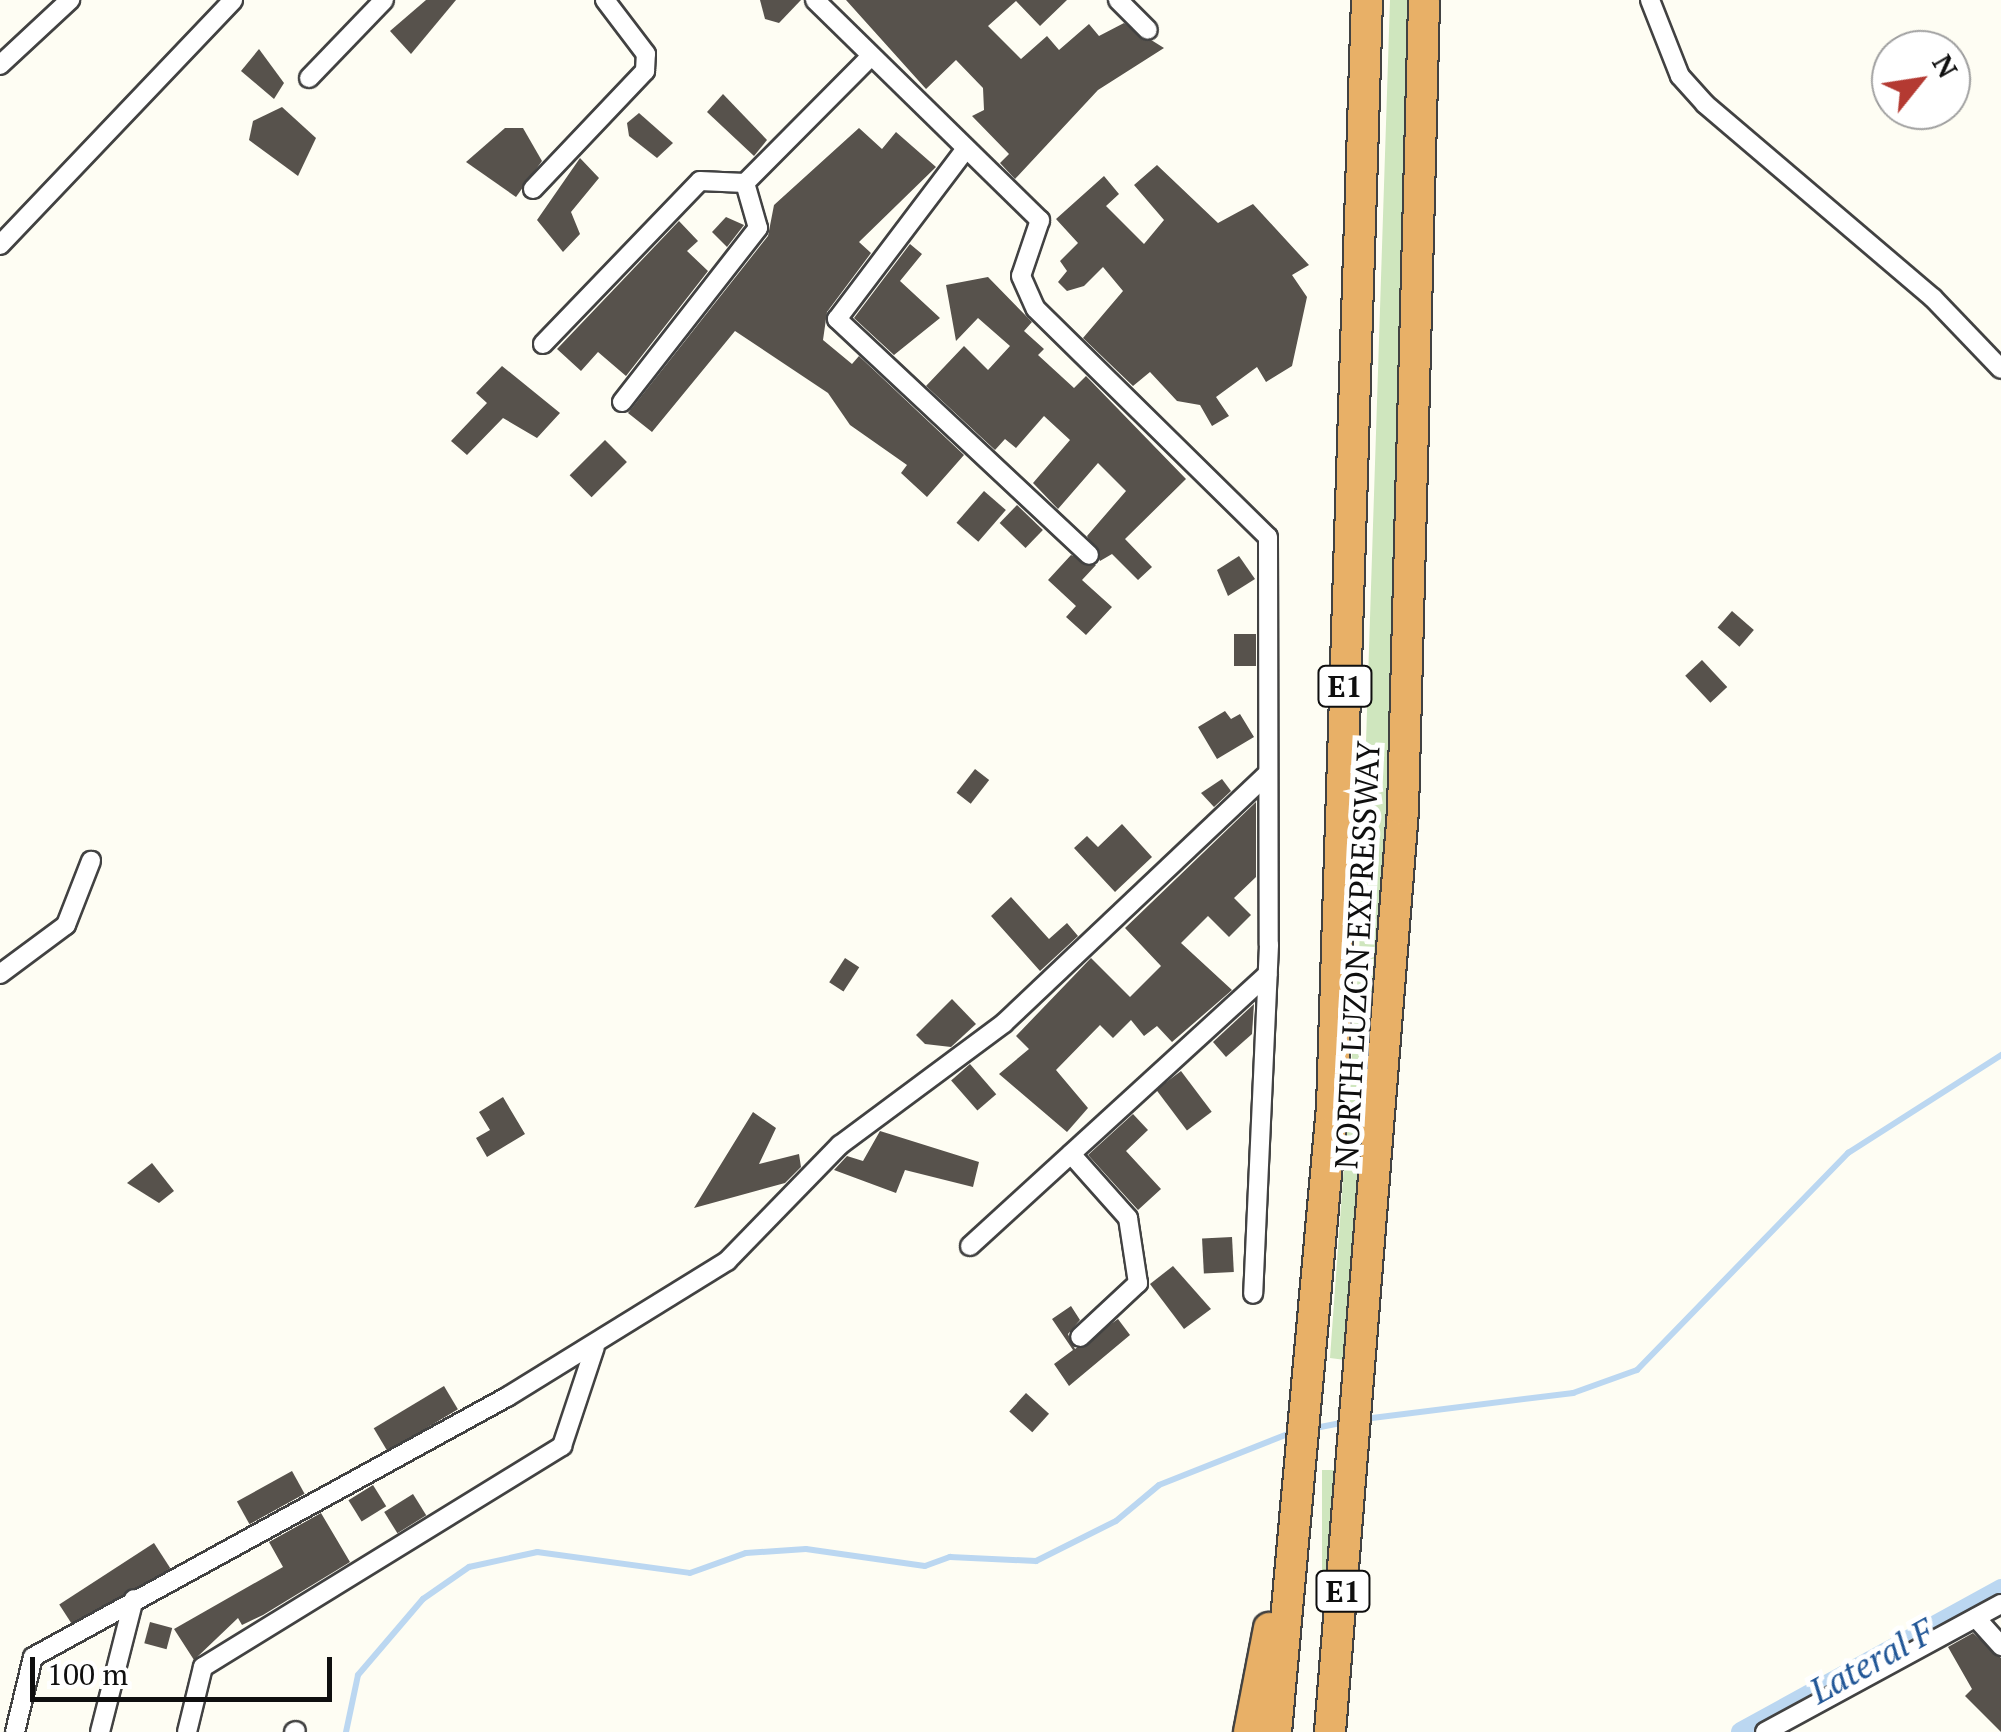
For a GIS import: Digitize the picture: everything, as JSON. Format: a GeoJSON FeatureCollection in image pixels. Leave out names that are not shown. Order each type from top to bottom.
{"type":"FeatureCollection","features":[{"type":"Feature","properties":{"kind":"highway","name":"NORTH LUZON EXPRESSWAY"},"geometry":{"type":"LineString","coordinates":[[1276,1732],[1332,1108],[1367,0]]}},
{"type":"Feature","properties":{"kind":"highway","name":"NORTH LUZON EXPRESSWAY"},"geometry":{"type":"LineString","coordinates":[[1330,1732],[1363,1367],[1403,810],[1424,0]]}},
{"type":"Feature","properties":{"kind":"highway"},"geometry":{"type":"LineString","coordinates":[[1250,1732],[1300,1467]]}},
{"type":"Feature","properties":{"kind":"street"},"geometry":{"type":"LineString","coordinates":[[0,64],[70,0]]}},
{"type":"Feature","properties":{"kind":"street"},"geometry":{"type":"LineString","coordinates":[[0,246],[232,0]]}},
{"type":"Feature","properties":{"kind":"street"},"geometry":{"type":"LineString","coordinates":[[309,78],[384,0]]}},
{"type":"Feature","properties":{"kind":"street"},"geometry":{"type":"LineString","coordinates":[[533,189],[646,71],[646,54],[606,0]]}},
{"type":"Feature","properties":{"kind":"street"},"geometry":{"type":"LineString","coordinates":[[814,0],[868,59],[1040,220],[1022,276],[1036,309],[1268,537],[1268,974],[1252,1294]]}},
{"type":"Feature","properties":{"kind":"street"},"geometry":{"type":"LineString","coordinates":[[1118,0],[1148,30]]}},
{"type":"Feature","properties":{"kind":"street"},"geometry":{"type":"LineString","coordinates":[[1650,0],[1680,76],[1705,104],[1934,298],[2001,369]]}},
{"type":"Feature","properties":{"kind":"street"},"geometry":{"type":"LineString","coordinates":[[543,344],[700,181],[745,183],[868,59]]}},
{"type":"Feature","properties":{"kind":"street"},"geometry":{"type":"LineString","coordinates":[[965,150],[836,320],[1089,555]]}},
{"type":"Feature","properties":{"kind":"street"},"geometry":{"type":"LineString","coordinates":[[622,402],[758,228],[745,183]]}},
{"type":"Feature","properties":{"kind":"street"},"geometry":{"type":"LineString","coordinates":[[15,1732],[34,1658],[594,1347],[728,1261],[840,1145],[1004,1023],[1267,774]]}},
{"type":"Feature","properties":{"kind":"street"},"geometry":{"type":"LineString","coordinates":[[0,974],[66,926],[92,861]]}},
{"type":"Feature","properties":{"kind":"street"},"geometry":{"type":"LineString","coordinates":[[970,1246],[1268,974]]}},
{"type":"Feature","properties":{"kind":"street"},"geometry":{"type":"LineString","coordinates":[[1071,1154],[1128,1218],[1138,1283],[1080,1337]]}},
{"type":"Feature","properties":{"kind":"street"},"geometry":{"type":"LineString","coordinates":[[187,1732],[202,1667],[562,1446],[594,1347]]}},
{"type":"Feature","properties":{"kind":"street"},"geometry":{"type":"LineString","coordinates":[[100,1732],[134,1600]]}},
{"type":"Feature","properties":{"kind":"street"},"geometry":{"type":"LineString","coordinates":[[1765,1732],[2001,1604]]}},
{"type":"Feature","properties":{"kind":"street"},"geometry":{"type":"LineString","coordinates":[[1976,1618],[2001,1646]]}},
{"type":"Feature","properties":{"kind":"green space"},"geometry":{"type":"Polygon","coordinates":[[[1390,0],[1412,0],[1397,577],[1383,962],[1353,1361],[1330,1358],[1359,958],[1390,0]]]}},
{"type":"Feature","properties":{"kind":"green space"},"geometry":{"type":"Polygon","coordinates":[[[1322,1470],[1341,1470],[1341,1732],[1322,1732],[1322,1470]]]}},
{"type":"Feature","properties":{"kind":"building"},"geometry":{"type":"Polygon","coordinates":[[[426,0],[456,0],[411,54],[390,31],[426,0]]]}},
{"type":"Feature","properties":{"kind":"building"},"geometry":{"type":"Polygon","coordinates":[[[760,0],[801,0],[779,23],[765,19],[760,0]]]}},
{"type":"Feature","properties":{"kind":"building"},"geometry":{"type":"Polygon","coordinates":[[[846,0],[1067,0],[1040,26],[1016,1],[988,26],[1021,59],[1047,36],[1059,50],[1089,24],[1099,36],[1124,23],[1164,48],[1098,90],[1015,179],[1000,163],[1009,154],[972,116],[984,110],[983,88],[956,60],[926,89],[846,0]]]}},
{"type":"Feature","properties":{"kind":"building"},"geometry":{"type":"Polygon","coordinates":[[[259,49],[284,83],[274,99],[241,71],[259,49]]]}},
{"type":"Feature","properties":{"kind":"building"},"geometry":{"type":"Polygon","coordinates":[[[723,94],[767,140],[754,156],[707,112],[723,94]]]}},
{"type":"Feature","properties":{"kind":"building"},"geometry":{"type":"Polygon","coordinates":[[[282,107],[316,138],[298,176],[249,140],[253,121],[282,107]]]}},
{"type":"Feature","properties":{"kind":"building"},"geometry":{"type":"Polygon","coordinates":[[[639,113],[673,143],[657,158],[629,136],[627,123],[639,113]]]}},
{"type":"Feature","properties":{"kind":"building"},"geometry":{"type":"Polygon","coordinates":[[[505,128],[523,128],[542,161],[516,197],[466,162],[505,128]]]}},
{"type":"Feature","properties":{"kind":"building"},"geometry":{"type":"Polygon","coordinates":[[[859,128],[882,149],[896,132],[936,167],[859,242],[871,253],[827,312],[823,340],[852,364],[859,356],[964,455],[927,497],[901,473],[907,465],[850,425],[828,393],[735,331],[652,432],[628,413],[768,236],[774,205],[859,128]]]}},
{"type":"Feature","properties":{"kind":"building"},"geometry":{"type":"Polygon","coordinates":[[[580,158],[599,178],[571,212],[580,234],[563,252],[537,220],[580,158]]]}},
{"type":"Feature","properties":{"kind":"building"},"geometry":{"type":"Polygon","coordinates":[[[1157,165],[1218,223],[1253,204],[1309,265],[1292,275],[1307,297],[1292,366],[1266,382],[1257,367],[1216,397],[1229,416],[1212,426],[1200,405],[1177,401],[1150,372],[1133,386],[1083,338],[1123,291],[1103,267],[1084,286],[1067,291],[1058,282],[1067,271],[1060,261],[1078,243],[1056,219],[1104,176],[1119,194],[1106,206],[1144,244],[1164,220],[1134,185],[1157,165]]]}},
{"type":"Feature","properties":{"kind":"building"},"geometry":{"type":"Polygon","coordinates":[[[726,217],[744,225],[727,247],[712,232],[726,217]]]}},
{"type":"Feature","properties":{"kind":"building"},"geometry":{"type":"Polygon","coordinates":[[[679,221],[698,241],[687,251],[708,271],[626,376],[598,352],[581,371],[557,349],[679,221]]]}},
{"type":"Feature","properties":{"kind":"building"},"geometry":{"type":"Polygon","coordinates":[[[910,244],[922,254],[900,281],[940,318],[894,355],[854,318],[910,244]]]}},
{"type":"Feature","properties":{"kind":"building"},"geometry":{"type":"Polygon","coordinates":[[[988,277],[1032,322],[1024,331],[1044,349],[1038,355],[1074,388],[1086,376],[1186,479],[1125,539],[1152,567],[1138,580],[1112,554],[1100,561],[1087,536],[1126,491],[1098,463],[1058,509],[1033,483],[1070,440],[1044,416],[1016,448],[1005,439],[995,450],[926,386],[964,346],[988,370],[1010,346],[978,318],[956,341],[946,285],[988,277]]]}},
{"type":"Feature","properties":{"kind":"building"},"geometry":{"type":"Polygon","coordinates":[[[502,366],[560,413],[537,438],[503,418],[467,455],[451,441],[487,403],[476,393],[502,366]]]}},
{"type":"Feature","properties":{"kind":"building"},"geometry":{"type":"Polygon","coordinates":[[[605,440],[627,462],[592,497],[570,475],[605,440]]]}},
{"type":"Feature","properties":{"kind":"building"},"geometry":{"type":"Polygon","coordinates":[[[984,491],[1006,510],[978,542],[956,523],[984,491]]]}},
{"type":"Feature","properties":{"kind":"building"},"geometry":{"type":"Polygon","coordinates":[[[1017,505],[1043,530],[1026,548],[1000,523],[1017,505]]]}},
{"type":"Feature","properties":{"kind":"building"},"geometry":{"type":"Polygon","coordinates":[[[1071,555],[1096,565],[1082,580],[1112,607],[1086,635],[1066,617],[1076,606],[1048,580],[1071,555]]]}},
{"type":"Feature","properties":{"kind":"building"},"geometry":{"type":"Polygon","coordinates":[[[1239,556],[1255,579],[1228,596],[1217,570],[1239,556]]]}},
{"type":"Feature","properties":{"kind":"building"},"geometry":{"type":"Polygon","coordinates":[[[1732,611],[1754,630],[1739,647],[1718,628],[1732,611]]]}},
{"type":"Feature","properties":{"kind":"building"},"geometry":{"type":"Polygon","coordinates":[[[1234,634],[1256,634],[1256,666],[1234,666],[1234,634]]]}},
{"type":"Feature","properties":{"kind":"building"},"geometry":{"type":"Polygon","coordinates":[[[1702,660],[1727,687],[1710,703],[1685,676],[1702,660]]]}},
{"type":"Feature","properties":{"kind":"building"},"geometry":{"type":"Polygon","coordinates":[[[1225,711],[1231,719],[1240,714],[1254,737],[1217,759],[1198,727],[1225,711]]]}},
{"type":"Feature","properties":{"kind":"building"},"geometry":{"type":"Polygon","coordinates":[[[975,769],[989,780],[971,804],[957,793],[975,769]]]}},
{"type":"Feature","properties":{"kind":"building"},"geometry":{"type":"Polygon","coordinates":[[[1222,779],[1231,791],[1214,807],[1201,793],[1222,779]]]}},
{"type":"Feature","properties":{"kind":"building"},"geometry":{"type":"Polygon","coordinates":[[[1256,802],[1256,877],[1234,898],[1251,915],[1229,937],[1208,916],[1181,943],[1232,990],[1172,1042],[1157,1026],[1144,1036],[1131,1020],[1113,1038],[1100,1025],[1056,1070],[1088,1108],[1067,1132],[999,1074],[1029,1049],[1016,1036],[1091,958],[1130,997],[1161,966],[1125,928],[1256,802]]]}},
{"type":"Feature","properties":{"kind":"building"},"geometry":{"type":"Polygon","coordinates":[[[1122,824],[1152,857],[1115,892],[1074,848],[1087,836],[1098,847],[1122,824]]]}},
{"type":"Feature","properties":{"kind":"building"},"geometry":{"type":"Polygon","coordinates":[[[1011,897],[1049,939],[1067,923],[1078,936],[1040,971],[991,916],[1011,897]]]}},
{"type":"Feature","properties":{"kind":"building"},"geometry":{"type":"Polygon","coordinates":[[[845,958],[859,967],[843,992],[829,982],[845,958]]]}},
{"type":"Feature","properties":{"kind":"building"},"geometry":{"type":"Polygon","coordinates":[[[952,999],[976,1024],[951,1047],[925,1044],[916,1035],[952,999]]]}},
{"type":"Feature","properties":{"kind":"building"},"geometry":{"type":"Polygon","coordinates":[[[1254,1004],[1252,1034],[1226,1057],[1213,1042],[1254,1004]]]}},
{"type":"Feature","properties":{"kind":"building"},"geometry":{"type":"Polygon","coordinates":[[[970,1064],[996,1094],[977,1111],[951,1080],[970,1064]]]}},
{"type":"Feature","properties":{"kind":"building"},"geometry":{"type":"Polygon","coordinates":[[[1181,1071],[1212,1112],[1187,1130],[1156,1090],[1181,1071]]]}},
{"type":"Feature","properties":{"kind":"building"},"geometry":{"type":"Polygon","coordinates":[[[503,1097],[525,1134],[487,1157],[476,1138],[490,1130],[479,1112],[503,1097]]]}},
{"type":"Feature","properties":{"kind":"building"},"geometry":{"type":"Polygon","coordinates":[[[753,1112],[776,1128],[759,1164],[799,1154],[801,1167],[785,1183],[694,1208],[753,1112]]]}},
{"type":"Feature","properties":{"kind":"building"},"geometry":{"type":"Polygon","coordinates":[[[1133,1114],[1148,1130],[1126,1151],[1161,1189],[1138,1210],[1088,1155],[1133,1114]]]}},
{"type":"Feature","properties":{"kind":"building"},"geometry":{"type":"Polygon","coordinates":[[[880,1131],[979,1162],[973,1187],[905,1170],[896,1193],[834,1170],[847,1156],[863,1161],[880,1131]]]}},
{"type":"Feature","properties":{"kind":"building"},"geometry":{"type":"Polygon","coordinates":[[[152,1163],[174,1191],[159,1203],[127,1183],[152,1163]]]}},
{"type":"Feature","properties":{"kind":"building"},"geometry":{"type":"Polygon","coordinates":[[[1232,1237],[1234,1272],[1204,1274],[1202,1239],[1232,1237]]]}},
{"type":"Feature","properties":{"kind":"building"},"geometry":{"type":"Polygon","coordinates":[[[1173,1266],[1211,1309],[1184,1329],[1150,1284],[1173,1266]]]}},
{"type":"Feature","properties":{"kind":"building"},"geometry":{"type":"Polygon","coordinates":[[[1071,1306],[1080,1320],[1068,1334],[1075,1349],[1118,1319],[1130,1335],[1069,1386],[1054,1364],[1073,1350],[1052,1319],[1071,1306]]]}},
{"type":"Feature","properties":{"kind":"building"},"geometry":{"type":"Polygon","coordinates":[[[444,1386],[458,1409],[388,1451],[374,1428],[444,1386]]]}},
{"type":"Feature","properties":{"kind":"building"},"geometry":{"type":"Polygon","coordinates":[[[1026,1393],[1049,1414],[1032,1432],[1009,1412],[1026,1393]]]}},
{"type":"Feature","properties":{"kind":"building"},"geometry":{"type":"Polygon","coordinates":[[[292,1471],[305,1494],[250,1524],[237,1502],[292,1471]]]}},
{"type":"Feature","properties":{"kind":"building"},"geometry":{"type":"Polygon","coordinates":[[[373,1485],[386,1506],[362,1522],[348,1500],[373,1485]]]}},
{"type":"Feature","properties":{"kind":"building"},"geometry":{"type":"Polygon","coordinates":[[[413,1494],[426,1515],[397,1533],[384,1512],[413,1494]]]}},
{"type":"Feature","properties":{"kind":"building"},"geometry":{"type":"Polygon","coordinates":[[[321,1513],[350,1562],[263,1615],[242,1625],[238,1618],[194,1660],[174,1629],[283,1567],[269,1542],[321,1513]]]}},
{"type":"Feature","properties":{"kind":"building"},"geometry":{"type":"Polygon","coordinates":[[[154,1543],[170,1568],[76,1630],[59,1605],[154,1543]]]}},
{"type":"Feature","properties":{"kind":"building"},"geometry":{"type":"Polygon","coordinates":[[[150,1622],[172,1628],[167,1649],[144,1643],[150,1622]]]}},
{"type":"Feature","properties":{"kind":"building"},"geometry":{"type":"Polygon","coordinates":[[[1973,1633],[2001,1658],[2001,1732],[1965,1696],[1972,1689],[1948,1647],[1973,1633]]]}},
{"type":"Feature","properties":{"kind":"waterway"},"geometry":{"type":"LineString","coordinates":[[1364,1419],[1573,1393],[1637,1370],[1848,1153],[2001,1055]]}},
{"type":"Feature","properties":{"kind":"waterway"},"geometry":{"type":"LineString","coordinates":[[1310,1429],[1347,1422]]}},
{"type":"Feature","properties":{"kind":"waterway"},"geometry":{"type":"LineString","coordinates":[[346,1732],[358,1675],[423,1599],[469,1567],[537,1552],[690,1573],[746,1553],[806,1549],[925,1566],[950,1557],[1036,1561],[1116,1521],[1159,1485],[1293,1432]]}},
{"type":"Feature","properties":{"kind":"waterway","name":"Lateral F"},"geometry":{"type":"LineString","coordinates":[[1741,1732],[2001,1589]]}}]}
